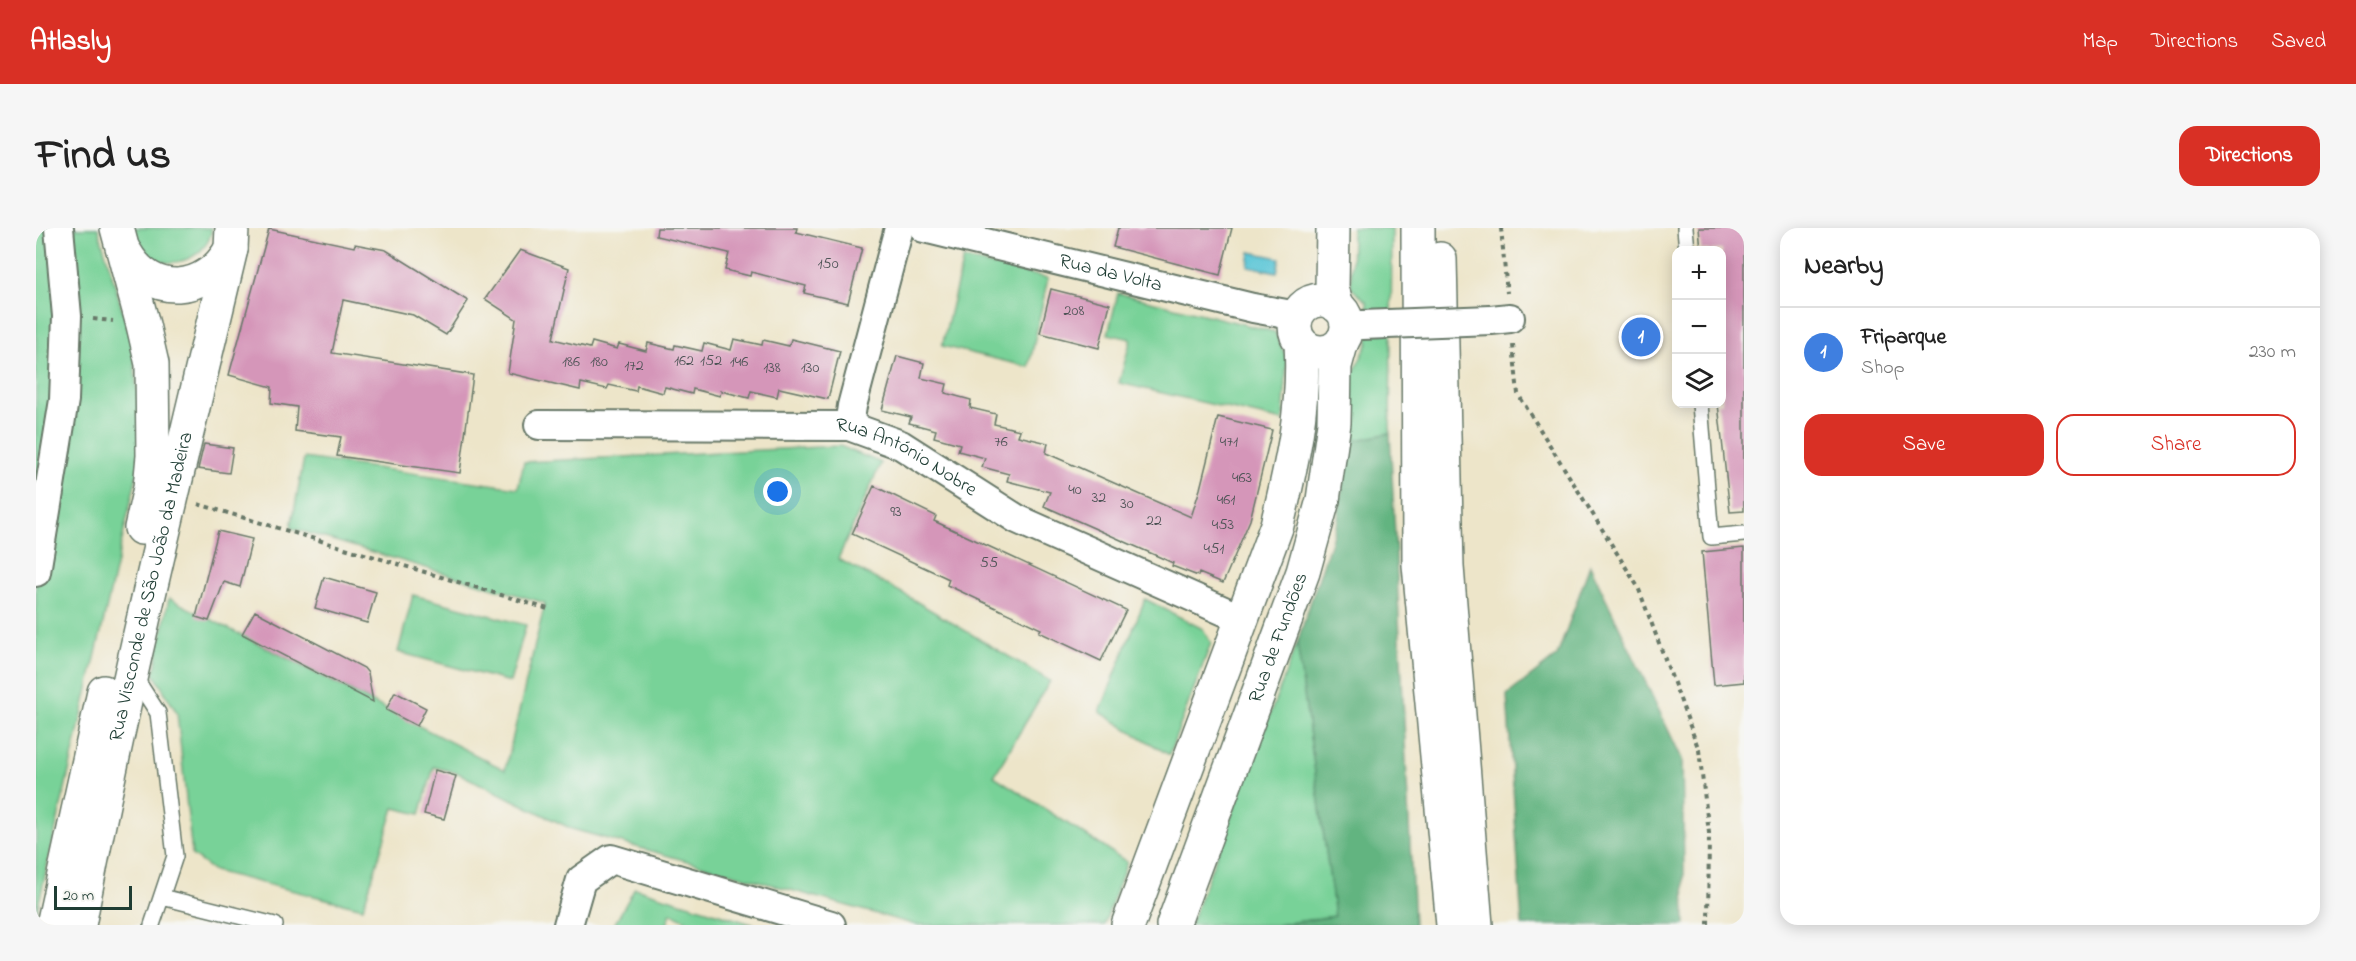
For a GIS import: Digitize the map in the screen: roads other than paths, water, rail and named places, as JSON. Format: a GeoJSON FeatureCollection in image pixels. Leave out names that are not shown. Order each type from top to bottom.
{"type":"FeatureCollection","features":[{"type":"Feature","properties":{"kind":"main road","name":"Rua de Fundões"},"geometry":{"type":"LineString","coordinates":[[1173,925],[1303,572],[1323,500],[1334,423],[1336,358],[1328,323],[1313,287],[1314,228]]}},
{"type":"Feature","properties":{"kind":"main road","name":"Rua de Fundões"},"geometry":{"type":"LineString","coordinates":[[1128,925],[1277,525],[1291,469],[1303,382],[1328,323],[1332,288],[1333,228]]}},
{"type":"Feature","properties":{"kind":"main road"},"geometry":{"type":"LineString","coordinates":[[1418,228],[1419,565],[1453,925]]}},
{"type":"Feature","properties":{"kind":"main road"},"geometry":{"type":"LineString","coordinates":[[1439,228],[1448,567],[1476,925]]}},
{"type":"Feature","properties":{"kind":"main road","name":"Rua Visconde de São João da Madeira"},"geometry":{"type":"LineString","coordinates":[[121,239],[131,263],[145,277],[164,285],[173,286],[198,280],[210,274],[224,261],[231,239]]}},
{"type":"Feature","properties":{"kind":"main road","name":"Rua Visconde de São João da Madeira"},"geometry":{"type":"LineString","coordinates":[[53,925],[82,783],[150,488],[153,456],[152,364],[121,239]]}},
{"type":"Feature","properties":{"kind":"main road","name":"Rua Visconde de São João da Madeira"},"geometry":{"type":"LineString","coordinates":[[79,925],[104,794],[131,672],[231,239]]}},
{"type":"Feature","properties":{"kind":"street"},"geometry":{"type":"LineString","coordinates":[[36,572],[64,400],[67,316],[59,228]]}},
{"type":"Feature","properties":{"kind":"street"},"geometry":{"type":"LineString","coordinates":[[849,426],[852,406],[899,228]]}},
{"type":"Feature","properties":{"kind":"street","name":"Rua da Volta"},"geometry":{"type":"LineString","coordinates":[[924,228],[1253,308],[1328,323],[1500,319]]}},
{"type":"Feature","properties":{"kind":"street","name":"Rua António Nobre"},"geometry":{"type":"LineString","coordinates":[[539,425],[849,426],[901,446],[1017,519],[1242,619]]}},
{"type":"Feature","properties":{"kind":"street"},"geometry":{"type":"LineString","coordinates":[[568,925],[581,880],[611,859],[831,925]]}},
{"type":"Feature","properties":{"kind":"lane"},"geometry":{"type":"LineString","coordinates":[[1685,228],[1687,246]]}},
{"type":"Feature","properties":{"kind":"lane"},"geometry":{"type":"LineString","coordinates":[[1700,408],[1712,537],[1744,534]]}},
{"type":"Feature","properties":{"kind":"lane"},"geometry":{"type":"LineString","coordinates":[[131,672],[158,713],[175,855],[152,925]]}},
{"type":"Feature","properties":{"kind":"lane"},"geometry":{"type":"LineString","coordinates":[[162,897],[275,925]]}},
{"type":"Feature","properties":{"kind":"water"},"geometry":{"type":"Polygon","coordinates":[[[1250,252],[1280,258],[1277,272],[1248,266],[1250,252]]]}},
{"type":"Feature","properties":{"kind":"place","name":"Friparque"},"geometry":{"type":"Point","coordinates":[1641,337]}}]}
